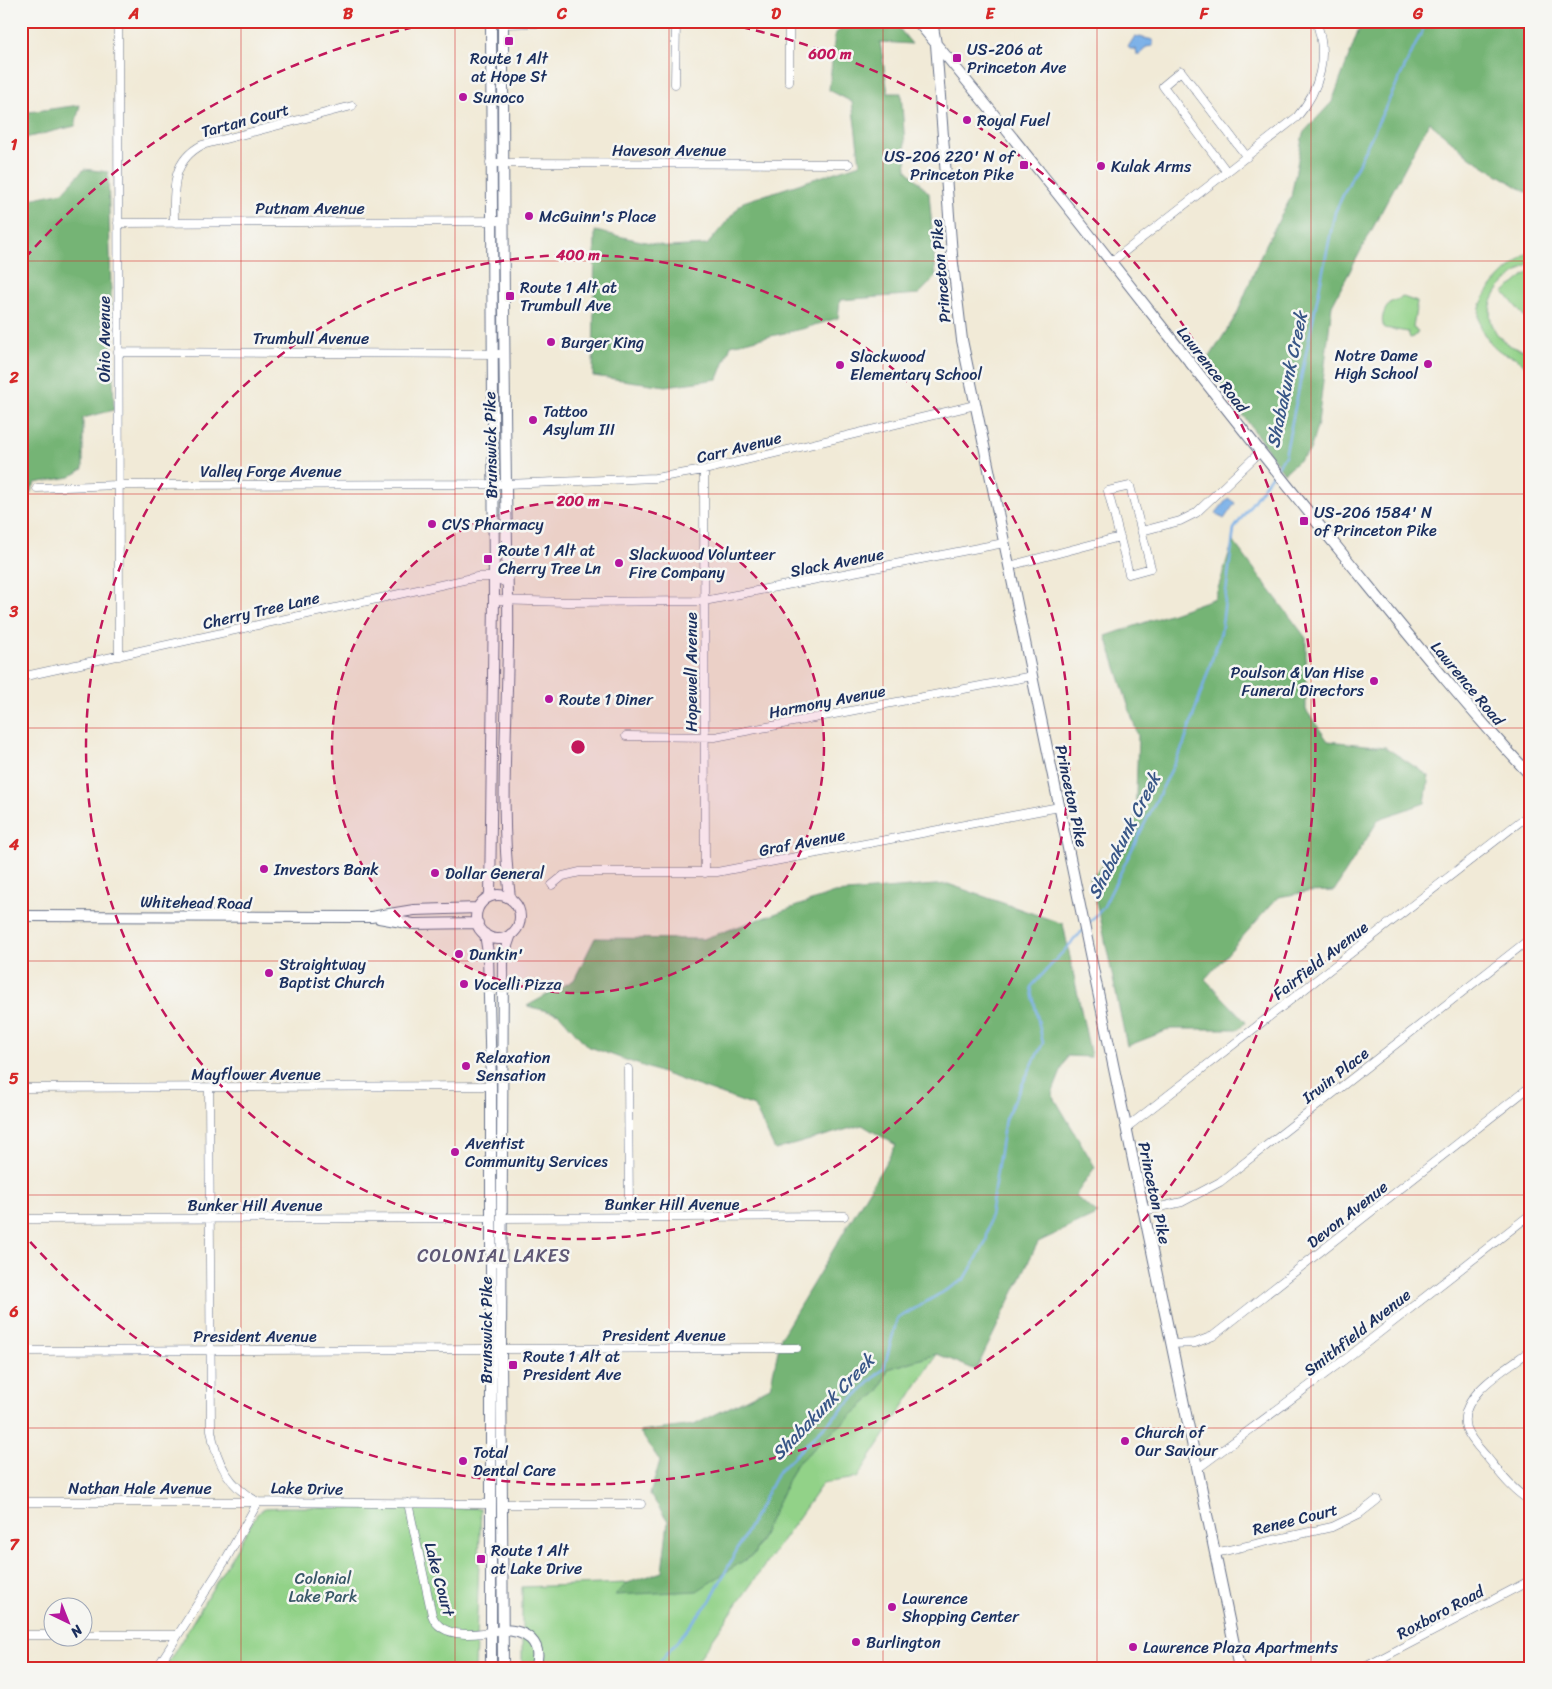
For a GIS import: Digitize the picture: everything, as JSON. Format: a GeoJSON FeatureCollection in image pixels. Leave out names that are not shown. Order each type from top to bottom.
{"type":"FeatureCollection","features":[{"type":"Feature","properties":{"kind":"main road","name":"Lawrence Road"},"geometry":{"type":"LineString","coordinates":[[917,21],[1260,452],[1444,679],[1531,776]]}},
{"type":"Feature","properties":{"kind":"main road","name":"Princeton Pike"},"geometry":{"type":"LineString","coordinates":[[932,21],[936,44],[956,298],[975,405],[1238,1668]]}},
{"type":"Feature","properties":{"kind":"main road","name":"Brunswick Pike"},"geometry":{"type":"LineString","coordinates":[[490,896],[494,736],[490,220],[491,23]]}},
{"type":"Feature","properties":{"kind":"main road","name":"Brunswick Pike"},"geometry":{"type":"LineString","coordinates":[[503,23],[502,221],[508,601],[505,811],[510,898]]}},
{"type":"Feature","properties":{"kind":"main road"},"geometry":{"type":"LineString","coordinates":[[498,895],[510,898],[517,906],[520,916],[517,926],[511,934],[495,939],[485,934],[478,923],[478,908],[483,900],[490,896],[498,895]]}},
{"type":"Feature","properties":{"kind":"main road","name":"Whitehead Road"},"geometry":{"type":"LineString","coordinates":[[371,917],[414,910],[478,908]]}},
{"type":"Feature","properties":{"kind":"main road","name":"Whitehead Road"},"geometry":{"type":"LineString","coordinates":[[23,916],[371,917],[413,924],[478,923]]}},
{"type":"Feature","properties":{"kind":"main road","name":"Brunswick Pike"},"geometry":{"type":"LineString","coordinates":[[485,934],[488,953],[490,1086],[491,1668]]}},
{"type":"Feature","properties":{"kind":"main road","name":"Brunswick Pike"},"geometry":{"type":"LineString","coordinates":[[503,1668],[501,1218],[503,957],[511,934]]}},
{"type":"Feature","properties":{"kind":"main road"},"geometry":{"type":"LineString","coordinates":[[502,1630],[515,1630],[529,1637],[537,1650],[535,1668]]}},
{"type":"Feature","properties":{"kind":"street","name":"Ohio Avenue"},"geometry":{"type":"LineString","coordinates":[[118,21],[119,656]]}},
{"type":"Feature","properties":{"kind":"street"},"geometry":{"type":"LineString","coordinates":[[491,23],[627,21]]}},
{"type":"Feature","properties":{"kind":"street"},"geometry":{"type":"LineString","coordinates":[[675,84],[676,21]]}},
{"type":"Feature","properties":{"kind":"street"},"geometry":{"type":"LineString","coordinates":[[789,21],[789,82]]}},
{"type":"Feature","properties":{"kind":"street"},"geometry":{"type":"LineString","coordinates":[[1110,262],[1293,122],[1314,94],[1319,80],[1322,56],[1316,21]]}},
{"type":"Feature","properties":{"kind":"street"},"geometry":{"type":"LineString","coordinates":[[1227,172],[1163,86],[1181,71],[1247,157]]}},
{"type":"Feature","properties":{"kind":"street","name":"Tartan Court"},"geometry":{"type":"LineString","coordinates":[[174,223],[174,181],[177,170],[187,155],[194,149],[202,145],[352,106]]}},
{"type":"Feature","properties":{"kind":"street","name":"Haveson Avenue"},"geometry":{"type":"LineString","coordinates":[[490,163],[849,164]]}},
{"type":"Feature","properties":{"kind":"street","name":"Putnam Avenue"},"geometry":{"type":"LineString","coordinates":[[118,223],[502,221]]}},
{"type":"Feature","properties":{"kind":"street","name":"Trumbull Avenue"},"geometry":{"type":"LineString","coordinates":[[118,352],[491,352],[504,354]]}},
{"type":"Feature","properties":{"kind":"street","name":"Carr Avenue"},"geometry":{"type":"LineString","coordinates":[[506,484],[655,478],[704,470],[975,405]]}},
{"type":"Feature","properties":{"kind":"street"},"geometry":{"type":"LineString","coordinates":[[1142,531],[1180,521],[1196,513],[1260,452]]}},
{"type":"Feature","properties":{"kind":"street","name":"Hopewell Avenue"},"geometry":{"type":"LineString","coordinates":[[704,470],[705,873]]}},
{"type":"Feature","properties":{"kind":"street","name":"Valley Forge Avenue"},"geometry":{"type":"LineString","coordinates":[[37,488],[118,485],[506,484]]}},
{"type":"Feature","properties":{"kind":"street"},"geometry":{"type":"LineString","coordinates":[[1130,486],[1151,568],[1129,574],[1120,537],[1108,491],[1130,486]]}},
{"type":"Feature","properties":{"kind":"street"},"geometry":{"type":"LineString","coordinates":[[1008,566],[1120,537]]}},
{"type":"Feature","properties":{"kind":"street","name":"Slack Avenue"},"geometry":{"type":"LineString","coordinates":[[494,600],[704,601],[1004,543]]}},
{"type":"Feature","properties":{"kind":"street","name":"Cherry Tree Lane"},"geometry":{"type":"LineString","coordinates":[[21,678],[477,577],[493,577],[507,583]]}},
{"type":"Feature","properties":{"kind":"street","name":"Harmony Avenue"},"geometry":{"type":"LineString","coordinates":[[626,736],[705,737],[1032,676]]}},
{"type":"Feature","properties":{"kind":"street"},"geometry":{"type":"LineString","coordinates":[[494,736],[506,736]]}},
{"type":"Feature","properties":{"kind":"street","name":"Graf Avenue"},"geometry":{"type":"LineString","coordinates":[[552,885],[563,876],[580,872],[705,873],[1059,807]]}},
{"type":"Feature","properties":{"kind":"street","name":"Fairfield Avenue"},"geometry":{"type":"LineString","coordinates":[[1126,1128],[1531,813]]}},
{"type":"Feature","properties":{"kind":"street"},"geometry":{"type":"LineString","coordinates":[[21,959],[23,916]]}},
{"type":"Feature","properties":{"kind":"street","name":"Irwin Place"},"geometry":{"type":"LineString","coordinates":[[1143,1211],[1182,1202],[1220,1182],[1531,938]]}},
{"type":"Feature","properties":{"kind":"street"},"geometry":{"type":"LineString","coordinates":[[628,1069],[629,1218]]}},
{"type":"Feature","properties":{"kind":"street","name":"Mayflower Avenue"},"geometry":{"type":"LineString","coordinates":[[21,1088],[490,1086]]}},
{"type":"Feature","properties":{"kind":"street","name":"Devon Avenue"},"geometry":{"type":"LineString","coordinates":[[1171,1344],[1195,1343],[1212,1336],[1531,1086]]}},
{"type":"Feature","properties":{"kind":"street"},"geometry":{"type":"LineString","coordinates":[[209,1088],[211,1430],[213,1444],[220,1464],[231,1481],[241,1492],[258,1502]]}},
{"type":"Feature","properties":{"kind":"street","name":"Smithfield Avenue"},"geometry":{"type":"LineString","coordinates":[[1197,1469],[1352,1354],[1531,1214]]}},
{"type":"Feature","properties":{"kind":"street","name":"Bunker Hill Avenue"},"geometry":{"type":"LineString","coordinates":[[501,1218],[844,1216]]}},
{"type":"Feature","properties":{"kind":"street","name":"Bunker Hill Avenue"},"geometry":{"type":"LineString","coordinates":[[21,1219],[489,1218]]}},
{"type":"Feature","properties":{"kind":"street","name":"President Avenue"},"geometry":{"type":"LineString","coordinates":[[501,1349],[797,1348]]}},
{"type":"Feature","properties":{"kind":"street","name":"President Avenue"},"geometry":{"type":"LineString","coordinates":[[21,1351],[489,1349]]}},
{"type":"Feature","properties":{"kind":"street"},"geometry":{"type":"LineString","coordinates":[[1530,1499],[1510,1486],[1470,1436],[1465,1421],[1467,1406],[1475,1394],[1531,1350]]}},
{"type":"Feature","properties":{"kind":"street","name":"Renee Court"},"geometry":{"type":"LineString","coordinates":[[1214,1553],[1332,1527],[1359,1514],[1376,1500]]}},
{"type":"Feature","properties":{"kind":"street","name":"Nathan Hale Avenue"},"geometry":{"type":"LineString","coordinates":[[21,1502],[258,1502]]}},
{"type":"Feature","properties":{"kind":"street","name":"Lake Drive"},"geometry":{"type":"LineString","coordinates":[[157,1668],[226,1559],[258,1502],[490,1504]]}},
{"type":"Feature","properties":{"kind":"street","name":"Lake Court"},"geometry":{"type":"LineString","coordinates":[[408,1503],[434,1621],[444,1630],[450,1632],[490,1632],[502,1630]]}},
{"type":"Feature","properties":{"kind":"street"},"geometry":{"type":"LineString","coordinates":[[502,1504],[640,1504]]}},
{"type":"Feature","properties":{"kind":"street","name":"Roxboro Road"},"geometry":{"type":"LineString","coordinates":[[1362,1668],[1531,1580]]}},
{"type":"Feature","properties":{"kind":"street"},"geometry":{"type":"LineString","coordinates":[[21,1635],[42,1635]]}},
{"type":"Feature","properties":{"kind":"street"},"geometry":{"type":"LineString","coordinates":[[92,1635],[176,1636]]}},
{"type":"Feature","properties":{"kind":"green space"},"geometry":{"type":"Polygon","coordinates":[[[851,21],[893,21],[912,44],[880,42],[888,93],[901,93],[907,170],[929,193],[936,276],[919,294],[840,300],[838,318],[802,329],[731,345],[718,379],[666,386],[593,376],[595,231],[669,247],[707,245],[743,202],[860,164],[852,102],[829,90],[835,34],[851,21]]]}},
{"type":"Feature","properties":{"kind":"green space"},"geometry":{"type":"Polygon","coordinates":[[[1362,21],[1531,21],[1531,193],[1526,192],[1470,157],[1429,122],[1332,305],[1318,423],[1310,451],[1284,473],[1206,363],[1237,314],[1263,250],[1291,197],[1303,133],[1332,102],[1362,21]]]}},
{"type":"Feature","properties":{"kind":"green space"},"geometry":{"type":"Polygon","coordinates":[[[80,105],[75,126],[21,139],[21,113],[80,105]]]}},
{"type":"Feature","properties":{"kind":"green space"},"geometry":{"type":"Polygon","coordinates":[[[84,169],[108,172],[114,410],[83,418],[83,469],[70,477],[35,483],[21,511],[21,201],[63,192],[84,169]]]}},
{"type":"Feature","properties":{"kind":"green space"},"geometry":{"type":"Polygon","coordinates":[[[1531,250],[1531,262],[1506,282],[1497,292],[1491,307],[1490,317],[1497,334],[1504,341],[1521,349],[1531,350],[1531,374],[1520,360],[1497,349],[1484,335],[1479,321],[1480,307],[1486,294],[1507,271],[1531,250]]]}},
{"type":"Feature","properties":{"kind":"green space"},"geometry":{"type":"Polygon","coordinates":[[[1531,270],[1531,325],[1504,292],[1531,270]]]}},
{"type":"Feature","properties":{"kind":"green space"},"geometry":{"type":"Polygon","coordinates":[[[1403,297],[1417,302],[1413,328],[1418,331],[1414,337],[1410,338],[1408,332],[1384,328],[1382,321],[1389,303],[1403,297]]]}},
{"type":"Feature","properties":{"kind":"green space"},"geometry":{"type":"Polygon","coordinates":[[[1233,541],[1306,638],[1306,710],[1328,741],[1385,747],[1429,776],[1425,803],[1379,819],[1334,891],[1307,892],[1278,897],[1205,979],[1246,1022],[1239,1029],[1171,1029],[1127,1046],[1101,921],[1089,878],[1120,851],[1135,824],[1138,736],[1106,636],[1215,598],[1233,541]]]}},
{"type":"Feature","properties":{"kind":"green space"},"geometry":{"type":"Polygon","coordinates":[[[948,884],[1063,924],[1091,1057],[1067,1056],[1052,1094],[1095,1167],[1075,1196],[1098,1214],[1038,1242],[976,1370],[937,1354],[888,1369],[879,1391],[795,1465],[754,1554],[697,1591],[615,1595],[627,1583],[662,1572],[668,1521],[650,1494],[660,1461],[640,1432],[694,1425],[770,1387],[781,1337],[896,1145],[862,1125],[775,1150],[754,1106],[587,1046],[559,1014],[527,1006],[574,980],[595,938],[703,939],[834,893],[948,884]]]}},
{"type":"Feature","properties":{"kind":"green space"},"geometry":{"type":"Polygon","coordinates":[[[937,1354],[857,1478],[823,1483],[692,1668],[522,1668],[522,1587],[627,1583],[616,1594],[754,1554],[795,1465],[879,1391],[888,1369],[937,1354]]]}},
{"type":"Feature","properties":{"kind":"green space","name":"Colonial Lake Park"},"geometry":{"type":"Polygon","coordinates":[[[264,1508],[481,1508],[475,1668],[165,1668],[257,1514],[264,1508]]]}},
{"type":"Feature","properties":{"kind":"water"},"geometry":{"type":"Polygon","coordinates":[[[1135,36],[1153,40],[1153,46],[1146,47],[1140,55],[1137,55],[1136,49],[1128,47],[1135,36]]]}},
{"type":"Feature","properties":{"kind":"water"},"geometry":{"type":"Polygon","coordinates":[[[1228,498],[1235,503],[1224,519],[1216,513],[1228,498]]]}},
{"type":"Feature","properties":{"kind":"waterway","name":"Shabakunk Creek"},"geometry":{"type":"LineString","coordinates":[[1276,469],[1285,456],[1335,212],[1427,21]]}},
{"type":"Feature","properties":{"kind":"waterway","name":"Shabakunk Creek"},"geometry":{"type":"LineString","coordinates":[[1088,924],[1103,908],[1184,744],[1221,632],[1234,529],[1273,473]]}},
{"type":"Feature","properties":{"kind":"waterway","name":"Shabakunk Creek"},"geometry":{"type":"LineString","coordinates":[[655,1668],[710,1601],[778,1472],[884,1368],[897,1319],[965,1279],[986,1242],[1005,1119],[1043,1043],[1031,987],[1083,930]]}},
{"type":"Feature","properties":{"kind":"place","name":"Route 1 Alt at Hope St"},"geometry":{"type":"Point","coordinates":[509,41]}},
{"type":"Feature","properties":{"kind":"place","name":"US-206 at Princeton Ave"},"geometry":{"type":"Point","coordinates":[957,58]}},
{"type":"Feature","properties":{"kind":"place","name":"Sunoco"},"geometry":{"type":"Point","coordinates":[463,97]}},
{"type":"Feature","properties":{"kind":"place","name":"Royal Fuel"},"geometry":{"type":"Point","coordinates":[967,120]}},
{"type":"Feature","properties":{"kind":"place","name":"US-206 220' N of Princeton Pike"},"geometry":{"type":"Point","coordinates":[1024,165]}},
{"type":"Feature","properties":{"kind":"place","name":"Kulak Arms"},"geometry":{"type":"Point","coordinates":[1101,166]}},
{"type":"Feature","properties":{"kind":"place","name":"McGuinn's Place"},"geometry":{"type":"Point","coordinates":[529,216]}},
{"type":"Feature","properties":{"kind":"place","name":"Route 1 Alt at Trumbull Ave"},"geometry":{"type":"Point","coordinates":[510,296]}},
{"type":"Feature","properties":{"kind":"place","name":"Burger King"},"geometry":{"type":"Point","coordinates":[551,342]}},
{"type":"Feature","properties":{"kind":"place","name":"Notre Dame High School"},"geometry":{"type":"Point","coordinates":[1428,364]}},
{"type":"Feature","properties":{"kind":"place","name":"Slackwood Elementary School"},"geometry":{"type":"Point","coordinates":[840,365]}},
{"type":"Feature","properties":{"kind":"place","name":"Tattoo Asylum III"},"geometry":{"type":"Point","coordinates":[533,420]}},
{"type":"Feature","properties":{"kind":"place","name":"US-206 1584' N of Princeton Pike"},"geometry":{"type":"Point","coordinates":[1304,521]}},
{"type":"Feature","properties":{"kind":"place","name":"CVS Pharmacy"},"geometry":{"type":"Point","coordinates":[432,524]}},
{"type":"Feature","properties":{"kind":"place","name":"Route 1 Alt at Cherry Tree Ln"},"geometry":{"type":"Point","coordinates":[488,559]}},
{"type":"Feature","properties":{"kind":"place","name":"Slackwood Volunteer Fire Company"},"geometry":{"type":"Point","coordinates":[619,563]}},
{"type":"Feature","properties":{"kind":"place","name":"Poulson & Van Hise Funeral Directors"},"geometry":{"type":"Point","coordinates":[1374,681]}},
{"type":"Feature","properties":{"kind":"place","name":"Route 1 Diner"},"geometry":{"type":"Point","coordinates":[549,699]}},
{"type":"Feature","properties":{"kind":"place","name":"Investors Bank"},"geometry":{"type":"Point","coordinates":[264,869]}},
{"type":"Feature","properties":{"kind":"place","name":"Dollar General"},"geometry":{"type":"Point","coordinates":[435,873]}},
{"type":"Feature","properties":{"kind":"place","name":"Dunkin'"},"geometry":{"type":"Point","coordinates":[459,954]}},
{"type":"Feature","properties":{"kind":"place","name":"Straightway Baptist Church"},"geometry":{"type":"Point","coordinates":[269,973]}},
{"type":"Feature","properties":{"kind":"place","name":"Vocelli Pizza"},"geometry":{"type":"Point","coordinates":[464,984]}},
{"type":"Feature","properties":{"kind":"place","name":"Relaxation Sensation"},"geometry":{"type":"Point","coordinates":[466,1066]}},
{"type":"Feature","properties":{"kind":"place","name":"Aventist Community Services"},"geometry":{"type":"Point","coordinates":[455,1152]}},
{"type":"Feature","properties":{"kind":"place","name":"Route 1 Alt at President Ave"},"geometry":{"type":"Point","coordinates":[513,1365]}},
{"type":"Feature","properties":{"kind":"place","name":"Church of Our Saviour"},"geometry":{"type":"Point","coordinates":[1125,1441]}},
{"type":"Feature","properties":{"kind":"place","name":"Total Dental Care"},"geometry":{"type":"Point","coordinates":[463,1461]}},
{"type":"Feature","properties":{"kind":"place","name":"Route 1 Alt at Lake Drive"},"geometry":{"type":"Point","coordinates":[481,1559]}},
{"type":"Feature","properties":{"kind":"place","name":"Lawrence Shopping Center"},"geometry":{"type":"Point","coordinates":[892,1607]}},
{"type":"Feature","properties":{"kind":"place","name":"Burlington"},"geometry":{"type":"Point","coordinates":[856,1642]}},
{"type":"Feature","properties":{"kind":"place","name":"Lawrence Plaza Apartments"},"geometry":{"type":"Point","coordinates":[1133,1647]}},
{"type":"Feature","properties":{"kind":"district","name":"COLONIAL LAKES"},"geometry":{"type":"Point","coordinates":[494,1256]}}]}
